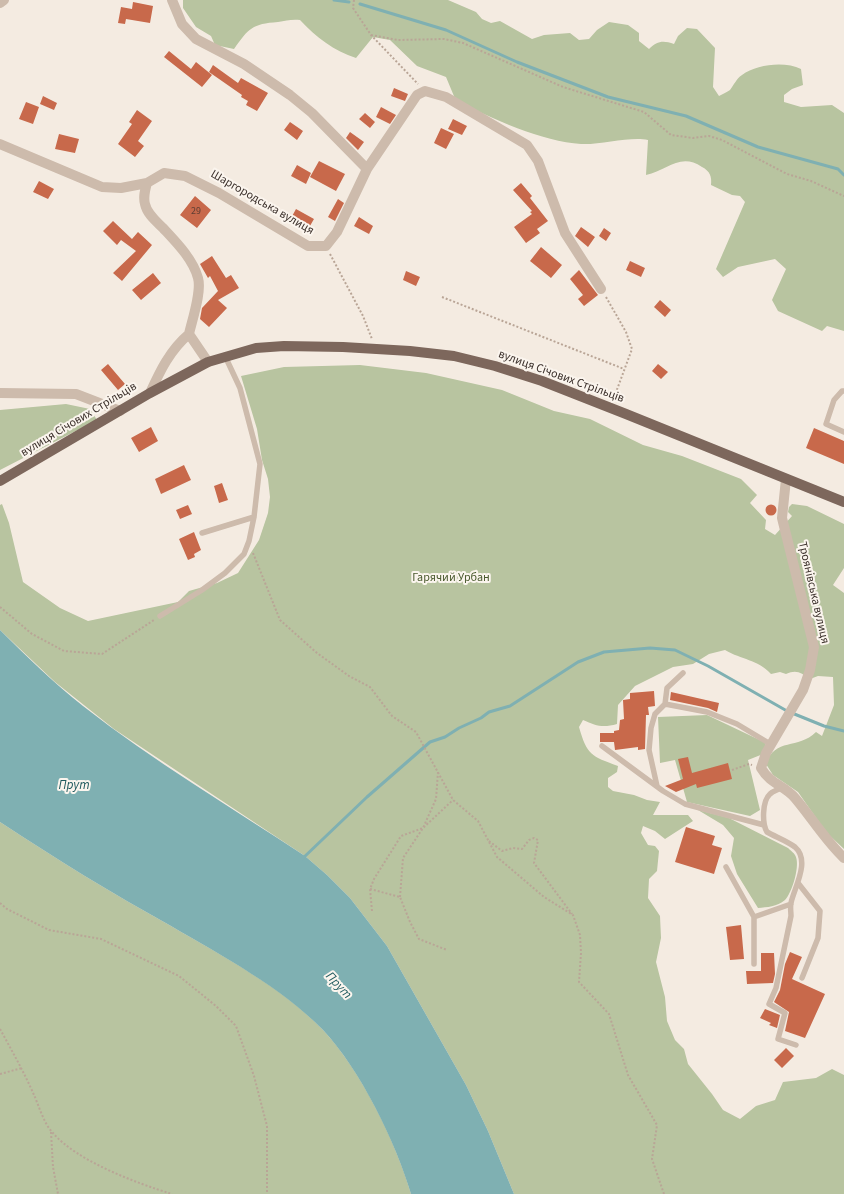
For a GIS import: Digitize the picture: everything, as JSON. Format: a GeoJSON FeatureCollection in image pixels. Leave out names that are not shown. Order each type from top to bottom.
{"type":"FeatureCollection","features":[{"type":"Feature","properties":{"kind":"main road","name":"вулиця Січових Стрільців"},"geometry":{"type":"LineString","coordinates":[[0,481],[25,468],[150,393],[208,362],[256,348],[284,346],[410,351],[454,356],[495,366],[535,379],[626,414],[844,502]]}},
{"type":"Feature","properties":{"kind":"street"},"geometry":{"type":"LineString","coordinates":[[0,3],[4,0]]}},
{"type":"Feature","properties":{"kind":"street"},"geometry":{"type":"LineString","coordinates":[[172,0],[182,24],[196,40],[244,64],[290,95],[312,113],[367,168]]}},
{"type":"Feature","properties":{"kind":"street"},"geometry":{"type":"LineString","coordinates":[[326,246],[337,232],[367,168],[406,109],[417,95],[425,91],[446,97],[527,145],[538,161],[565,233],[601,289]]}},
{"type":"Feature","properties":{"kind":"street","name":"Шаргородська вулиця"},"geometry":{"type":"LineString","coordinates":[[0,144],[102,187],[121,188],[147,183],[164,173],[186,176],[219,192],[308,246],[326,246]]}},
{"type":"Feature","properties":{"kind":"street","name":"вулиця Січових Стрільців"},"geometry":{"type":"LineString","coordinates":[[147,183],[144,193],[145,203],[149,213],[175,241],[189,260],[198,278],[198,290],[188,334],[164,363],[150,393]]}},
{"type":"Feature","properties":{"kind":"street"},"geometry":{"type":"LineString","coordinates":[[188,334],[208,362]]}},
{"type":"Feature","properties":{"kind":"street"},"geometry":{"type":"LineString","coordinates":[[0,393],[76,394],[120,411]]}},
{"type":"Feature","properties":{"kind":"street","name":"Троянівська вулиця"},"geometry":{"type":"LineString","coordinates":[[761,768],[766,754],[773,745],[803,690],[810,670],[814,647],[782,518],[786,479]]}},
{"type":"Feature","properties":{"kind":"street"},"geometry":{"type":"LineString","coordinates":[[761,768],[770,780],[795,797],[833,848],[844,858]]}},
{"type":"Feature","properties":{"kind":"lane"},"geometry":{"type":"LineString","coordinates":[[160,616],[202,590],[225,573],[244,554],[254,517],[260,464],[240,388],[225,356]]}},
{"type":"Feature","properties":{"kind":"lane"},"geometry":{"type":"LineString","coordinates":[[844,391],[842,391],[834,400],[826,424],[844,432]]}},
{"type":"Feature","properties":{"kind":"lane"},"geometry":{"type":"LineString","coordinates":[[202,533],[254,517]]}},
{"type":"Feature","properties":{"kind":"lane"},"geometry":{"type":"LineString","coordinates":[[657,786],[649,750],[651,728],[655,714],[665,704],[667,688],[683,673]]}},
{"type":"Feature","properties":{"kind":"lane"},"geometry":{"type":"LineString","coordinates":[[665,704],[707,712],[737,724],[773,745]]}},
{"type":"Feature","properties":{"kind":"lane"},"geometry":{"type":"LineString","coordinates":[[602,746],[657,786],[685,804],[764,825]]}},
{"type":"Feature","properties":{"kind":"lane"},"geometry":{"type":"LineString","coordinates":[[782,788],[770,794],[767,798],[764,825],[767,832],[795,847],[800,854],[800,876],[791,904],[791,916],[776,988],[769,1004],[785,1013],[778,1039],[796,1046]]}},
{"type":"Feature","properties":{"kind":"lane"},"geometry":{"type":"LineString","coordinates":[[726,866],[754,917],[754,964]]}},
{"type":"Feature","properties":{"kind":"lane"},"geometry":{"type":"LineString","coordinates":[[798,883],[820,911],[818,938],[802,978]]}},
{"type":"Feature","properties":{"kind":"lane"},"geometry":{"type":"LineString","coordinates":[[754,917],[791,904]]}},
{"type":"Feature","properties":{"kind":"path"},"geometry":{"type":"LineString","coordinates":[[354,0],[353,8],[371,35],[425,91]]}},
{"type":"Feature","properties":{"kind":"path"},"geometry":{"type":"LineString","coordinates":[[371,35],[398,40],[444,39],[463,43],[563,87],[644,112],[672,135],[693,138],[709,136],[722,140],[787,174],[811,181],[844,196]]}},
{"type":"Feature","properties":{"kind":"path"},"geometry":{"type":"LineString","coordinates":[[326,246],[363,316],[372,339]]}},
{"type":"Feature","properties":{"kind":"path"},"geometry":{"type":"LineString","coordinates":[[601,289],[626,332],[632,349],[615,395],[626,414]]}},
{"type":"Feature","properties":{"kind":"path"},"geometry":{"type":"LineString","coordinates":[[442,297],[624,369]]}},
{"type":"Feature","properties":{"kind":"path"},"geometry":{"type":"LineString","coordinates":[[248,541],[280,620],[317,653],[349,676],[370,687],[392,716],[416,732],[422,740],[453,800],[478,820],[497,857],[544,897],[573,915]]}},
{"type":"Feature","properties":{"kind":"path"},"geometry":{"type":"LineString","coordinates":[[0,607],[32,634],[64,651],[102,654],[160,616]]}},
{"type":"Feature","properties":{"kind":"path"},"geometry":{"type":"LineString","coordinates":[[732,770],[749,764],[761,768]]}},
{"type":"Feature","properties":{"kind":"path"},"geometry":{"type":"LineString","coordinates":[[438,771],[436,799],[423,828],[403,858],[400,897],[419,939],[447,950]]}},
{"type":"Feature","properties":{"kind":"path"},"geometry":{"type":"LineString","coordinates":[[372,911],[370,889],[374,879],[401,836],[423,828],[453,800]]}},
{"type":"Feature","properties":{"kind":"path"},"geometry":{"type":"LineString","coordinates":[[488,840],[502,851],[513,848],[522,849],[529,840],[534,838],[538,840],[534,863],[573,915],[580,935],[581,953],[579,982],[609,1014],[628,1075],[657,1125],[652,1158],[664,1194]]}},
{"type":"Feature","properties":{"kind":"path"},"geometry":{"type":"LineString","coordinates":[[370,889],[400,897]]}},
{"type":"Feature","properties":{"kind":"path"},"geometry":{"type":"LineString","coordinates":[[0,903],[6,909],[49,930],[101,939],[179,976],[216,1006],[236,1026],[254,1076],[267,1126],[267,1194]]}},
{"type":"Feature","properties":{"kind":"path"},"geometry":{"type":"LineString","coordinates":[[0,1029],[22,1068],[51,1132],[53,1167],[58,1194]]}},
{"type":"Feature","properties":{"kind":"path"},"geometry":{"type":"LineString","coordinates":[[0,1074],[22,1068]]}},
{"type":"Feature","properties":{"kind":"path"},"geometry":{"type":"LineString","coordinates":[[51,1132],[64,1144],[132,1182],[172,1194]]}},
{"type":"Feature","properties":{"kind":"green space"},"geometry":{"type":"Polygon","coordinates":[[[183,0],[448,0],[476,12],[482,19],[491,23],[500,21],[532,39],[544,35],[570,33],[579,40],[589,39],[597,30],[609,22],[628,25],[639,33],[639,41],[649,49],[660,42],[674,44],[678,36],[687,28],[697,29],[715,48],[713,87],[719,96],[730,90],[742,75],[755,68],[779,64],[801,69],[803,85],[792,89],[784,95],[784,102],[801,107],[832,105],[844,113],[844,331],[827,326],[822,331],[778,311],[772,300],[786,269],[775,259],[738,267],[723,277],[716,269],[745,202],[740,196],[732,195],[711,185],[711,177],[709,172],[694,163],[687,161],[680,162],[646,175],[648,140],[633,139],[581,144],[550,139],[501,122],[456,101],[446,77],[417,66],[390,40],[373,37],[356,58],[340,52],[319,38],[300,20],[294,20],[262,24],[252,28],[234,49],[215,45],[211,36],[196,27],[183,8],[183,0]]]}},
{"type":"Feature","properties":{"kind":"green space","name":"Гарячий Урбан"},"geometry":{"type":"Polygon","coordinates":[[[360,365],[426,373],[502,390],[554,411],[590,419],[643,445],[682,456],[741,479],[757,495],[750,503],[766,520],[765,529],[775,535],[792,516],[788,512],[789,507],[792,504],[807,506],[844,524],[844,568],[833,585],[844,593],[844,849],[826,832],[798,792],[773,775],[766,764],[775,750],[781,747],[802,741],[816,732],[822,736],[834,705],[833,677],[818,676],[810,679],[801,673],[796,672],[786,674],[780,672],[771,674],[755,662],[725,650],[709,654],[693,664],[673,667],[635,686],[618,705],[617,724],[600,726],[583,720],[579,727],[585,744],[591,753],[602,760],[618,766],[617,772],[608,778],[608,787],[613,791],[660,802],[653,815],[688,815],[693,821],[665,839],[655,831],[643,826],[641,833],[648,845],[655,846],[659,851],[657,871],[649,879],[648,898],[660,916],[661,938],[656,962],[665,997],[667,1021],[675,1040],[684,1049],[688,1064],[723,1110],[740,1119],[756,1106],[775,1100],[783,1082],[816,1078],[832,1069],[844,1075],[844,1194],[514,1194],[488,1131],[466,1085],[387,946],[350,898],[305,856],[114,729],[55,682],[0,630],[0,505],[2,504],[9,523],[23,582],[60,608],[88,621],[178,602],[189,591],[217,583],[238,573],[259,540],[268,513],[270,497],[268,479],[262,460],[257,429],[241,376],[284,367],[360,365]]]}},
{"type":"Feature","properties":{"kind":"green space"},"geometry":{"type":"Polygon","coordinates":[[[66,404],[90,409],[97,420],[0,470],[0,410],[66,404]]]}},
{"type":"Feature","properties":{"kind":"green space"},"geometry":{"type":"Polygon","coordinates":[[[707,715],[766,743],[763,754],[748,760],[760,810],[750,816],[687,802],[675,760],[660,763],[658,717],[707,715]]]}},
{"type":"Feature","properties":{"kind":"green space"},"geometry":{"type":"Polygon","coordinates":[[[698,810],[729,818],[788,848],[794,853],[797,859],[795,878],[785,900],[775,905],[758,908],[737,874],[731,856],[734,838],[723,825],[698,810]]]}},
{"type":"Feature","properties":{"kind":"green space"},"geometry":{"type":"Polygon","coordinates":[[[0,822],[106,889],[251,973],[307,1014],[337,1046],[363,1085],[396,1152],[411,1194],[0,1194],[0,822]]]}},
{"type":"Feature","properties":{"kind":"water","name":"Прут"},"geometry":{"type":"Polygon","coordinates":[[[0,630],[41,670],[83,706],[164,765],[305,856],[350,898],[387,946],[466,1085],[488,1131],[514,1194],[411,1194],[396,1152],[363,1086],[337,1046],[307,1014],[250,973],[85,876],[0,822],[0,630]]]}},
{"type":"Feature","properties":{"kind":"building"},"geometry":{"type":"Polygon","coordinates":[[[133,2],[153,6],[150,23],[126,19],[125,24],[118,23],[121,7],[132,9],[133,2]]]}},
{"type":"Feature","properties":{"kind":"building"},"geometry":{"type":"Polygon","coordinates":[[[169,51],[191,69],[196,62],[212,75],[202,87],[164,57],[169,51]]]}},
{"type":"Feature","properties":{"kind":"building"},"geometry":{"type":"Polygon","coordinates":[[[213,65],[238,83],[241,78],[268,93],[257,111],[246,105],[248,101],[241,97],[242,95],[209,72],[213,65]]]}},
{"type":"Feature","properties":{"kind":"building"},"geometry":{"type":"Polygon","coordinates":[[[394,88],[408,94],[405,101],[391,96],[394,88]]]}},
{"type":"Feature","properties":{"kind":"building"},"geometry":{"type":"Polygon","coordinates":[[[43,96],[57,103],[54,110],[40,104],[43,96]]]}},
{"type":"Feature","properties":{"kind":"building"},"geometry":{"type":"Polygon","coordinates":[[[26,102],[39,107],[33,124],[19,119],[26,102]]]}},
{"type":"Feature","properties":{"kind":"building"},"geometry":{"type":"Polygon","coordinates":[[[381,107],[396,115],[390,124],[376,117],[381,107]]]}},
{"type":"Feature","properties":{"kind":"building"},"geometry":{"type":"Polygon","coordinates":[[[137,110],[152,121],[138,141],[144,146],[135,157],[118,144],[132,124],[129,122],[137,110]]]}},
{"type":"Feature","properties":{"kind":"building"},"geometry":{"type":"Polygon","coordinates":[[[365,113],[375,122],[370,128],[359,119],[365,113]]]}},
{"type":"Feature","properties":{"kind":"building"},"geometry":{"type":"Polygon","coordinates":[[[453,119],[467,126],[462,135],[448,129],[453,119]]]}},
{"type":"Feature","properties":{"kind":"building"},"geometry":{"type":"Polygon","coordinates":[[[290,122],[303,131],[297,140],[284,130],[290,122]]]}},
{"type":"Feature","properties":{"kind":"building"},"geometry":{"type":"Polygon","coordinates":[[[441,128],[454,134],[446,149],[434,143],[441,128]]]}},
{"type":"Feature","properties":{"kind":"building"},"geometry":{"type":"Polygon","coordinates":[[[350,132],[364,142],[358,150],[346,138],[350,132]]]}},
{"type":"Feature","properties":{"kind":"building"},"geometry":{"type":"Polygon","coordinates":[[[59,134],[79,139],[75,153],[55,149],[59,134]]]}},
{"type":"Feature","properties":{"kind":"building"},"geometry":{"type":"Polygon","coordinates":[[[319,161],[345,174],[336,191],[310,177],[319,161]]]}},
{"type":"Feature","properties":{"kind":"building"},"geometry":{"type":"Polygon","coordinates":[[[297,165],[311,173],[306,184],[291,176],[297,165]]]}},
{"type":"Feature","properties":{"kind":"building"},"geometry":{"type":"Polygon","coordinates":[[[39,181],[54,189],[48,199],[33,192],[39,181]]]}},
{"type":"Feature","properties":{"kind":"building"},"geometry":{"type":"Polygon","coordinates":[[[521,183],[532,196],[530,198],[548,221],[537,229],[540,233],[526,243],[514,227],[532,214],[530,212],[532,211],[513,190],[521,183]]]}},
{"type":"Feature","properties":{"kind":"building"},"geometry":{"type":"Polygon","coordinates":[[[195,196],[211,210],[197,228],[180,215],[195,196]]]}},
{"type":"Feature","properties":{"kind":"building"},"geometry":{"type":"Polygon","coordinates":[[[338,199],[344,203],[335,221],[328,217],[338,199]]]}},
{"type":"Feature","properties":{"kind":"building"},"geometry":{"type":"Polygon","coordinates":[[[296,209],[314,219],[307,231],[290,220],[296,209]]]}},
{"type":"Feature","properties":{"kind":"building"},"geometry":{"type":"Polygon","coordinates":[[[359,217],[373,226],[369,234],[354,226],[359,217]]]}},
{"type":"Feature","properties":{"kind":"building"},"geometry":{"type":"Polygon","coordinates":[[[113,221],[132,239],[138,232],[152,245],[122,281],[113,273],[136,251],[121,240],[117,245],[103,231],[113,221]]]}},
{"type":"Feature","properties":{"kind":"building"},"geometry":{"type":"Polygon","coordinates":[[[581,227],[595,237],[588,247],[575,236],[581,227]]]}},
{"type":"Feature","properties":{"kind":"building"},"geometry":{"type":"Polygon","coordinates":[[[604,228],[611,233],[606,241],[599,236],[604,228]]]}},
{"type":"Feature","properties":{"kind":"building"},"geometry":{"type":"Polygon","coordinates":[[[541,247],[562,265],[551,278],[530,261],[541,247]]]}},
{"type":"Feature","properties":{"kind":"building"},"geometry":{"type":"Polygon","coordinates":[[[212,256],[226,278],[231,275],[239,288],[218,300],[227,308],[209,327],[200,319],[202,308],[218,291],[210,276],[208,278],[200,264],[212,256]]]}},
{"type":"Feature","properties":{"kind":"building"},"geometry":{"type":"Polygon","coordinates":[[[630,261],[645,268],[641,277],[626,270],[630,261]]]}},
{"type":"Feature","properties":{"kind":"building"},"geometry":{"type":"Polygon","coordinates":[[[579,270],[598,295],[584,306],[578,299],[583,295],[570,279],[579,270]]]}},
{"type":"Feature","properties":{"kind":"building"},"geometry":{"type":"Polygon","coordinates":[[[406,271],[420,277],[416,286],[403,280],[406,271]]]}},
{"type":"Feature","properties":{"kind":"building"},"geometry":{"type":"Polygon","coordinates":[[[153,273],[161,283],[141,300],[132,290],[153,273]]]}},
{"type":"Feature","properties":{"kind":"building"},"geometry":{"type":"Polygon","coordinates":[[[660,300],[671,310],[665,317],[654,307],[660,300]]]}},
{"type":"Feature","properties":{"kind":"building"},"geometry":{"type":"Polygon","coordinates":[[[108,364],[125,384],[118,390],[101,370],[108,364]]]}},
{"type":"Feature","properties":{"kind":"building"},"geometry":{"type":"Polygon","coordinates":[[[658,364],[668,372],[661,379],[652,371],[658,364]]]}},
{"type":"Feature","properties":{"kind":"building"},"geometry":{"type":"Polygon","coordinates":[[[151,427],[158,441],[139,452],[131,438],[151,427]]]}},
{"type":"Feature","properties":{"kind":"building"},"geometry":{"type":"Polygon","coordinates":[[[814,428],[844,441],[844,464],[806,448],[814,428]]]}},
{"type":"Feature","properties":{"kind":"building"},"geometry":{"type":"Polygon","coordinates":[[[184,465],[191,480],[161,494],[155,479],[184,465]]]}},
{"type":"Feature","properties":{"kind":"building"},"geometry":{"type":"Polygon","coordinates":[[[222,483],[228,500],[219,503],[214,486],[222,483]]]}},
{"type":"Feature","properties":{"kind":"building"},"geometry":{"type":"Polygon","coordinates":[[[771,504],[775,506],[777,510],[775,514],[771,516],[767,514],[765,510],[767,506],[771,504]]]}},
{"type":"Feature","properties":{"kind":"building"},"geometry":{"type":"Polygon","coordinates":[[[188,505],[192,514],[180,519],[176,510],[188,505]]]}},
{"type":"Feature","properties":{"kind":"building"},"geometry":{"type":"Polygon","coordinates":[[[194,532],[201,550],[194,554],[195,557],[188,560],[179,539],[194,532]]]}},
{"type":"Feature","properties":{"kind":"building"},"geometry":{"type":"Polygon","coordinates":[[[654,691],[655,706],[648,707],[649,715],[646,715],[645,749],[638,750],[638,747],[615,750],[614,742],[600,742],[600,733],[614,733],[614,731],[619,730],[620,720],[624,719],[623,700],[630,699],[630,693],[654,691]]]}},
{"type":"Feature","properties":{"kind":"building"},"geometry":{"type":"Polygon","coordinates":[[[671,692],[719,703],[717,712],[708,708],[670,700],[671,692]]]}},
{"type":"Feature","properties":{"kind":"building"},"geometry":{"type":"Polygon","coordinates":[[[688,757],[692,773],[728,763],[732,779],[697,788],[696,784],[676,792],[665,786],[683,779],[678,759],[688,757]]]}},
{"type":"Feature","properties":{"kind":"building"},"geometry":{"type":"Polygon","coordinates":[[[686,827],[715,836],[712,845],[722,848],[714,874],[675,862],[686,827]]]}},
{"type":"Feature","properties":{"kind":"building"},"geometry":{"type":"Polygon","coordinates":[[[741,925],[744,959],[730,960],[726,927],[741,925]]]}},
{"type":"Feature","properties":{"kind":"building"},"geometry":{"type":"Polygon","coordinates":[[[790,952],[802,957],[792,979],[825,994],[805,1038],[785,1031],[789,1012],[774,1002],[780,990],[785,964],[790,952]]]}},
{"type":"Feature","properties":{"kind":"building"},"geometry":{"type":"Polygon","coordinates":[[[761,953],[774,953],[775,974],[773,983],[747,984],[746,971],[761,971],[761,953]]]}},
{"type":"Feature","properties":{"kind":"building"},"geometry":{"type":"Polygon","coordinates":[[[765,1009],[780,1015],[777,1028],[769,1025],[771,1023],[760,1018],[765,1009]]]}},
{"type":"Feature","properties":{"kind":"building"},"geometry":{"type":"Polygon","coordinates":[[[786,1048],[794,1056],[782,1068],[774,1060],[786,1048]]]}},
{"type":"Feature","properties":{"kind":"waterway"},"geometry":{"type":"LineString","coordinates":[[334,0],[349,2]]}},
{"type":"Feature","properties":{"kind":"waterway"},"geometry":{"type":"LineString","coordinates":[[360,4],[446,30],[517,62],[608,97],[686,116],[758,147],[838,169],[844,175]]}},
{"type":"Feature","properties":{"kind":"waterway"},"geometry":{"type":"LineString","coordinates":[[302,859],[367,797],[430,742],[445,737],[459,728],[481,718],[489,712],[510,706],[578,662],[604,652],[650,648],[675,650],[708,666],[787,711],[824,726],[844,731]]}}]}
